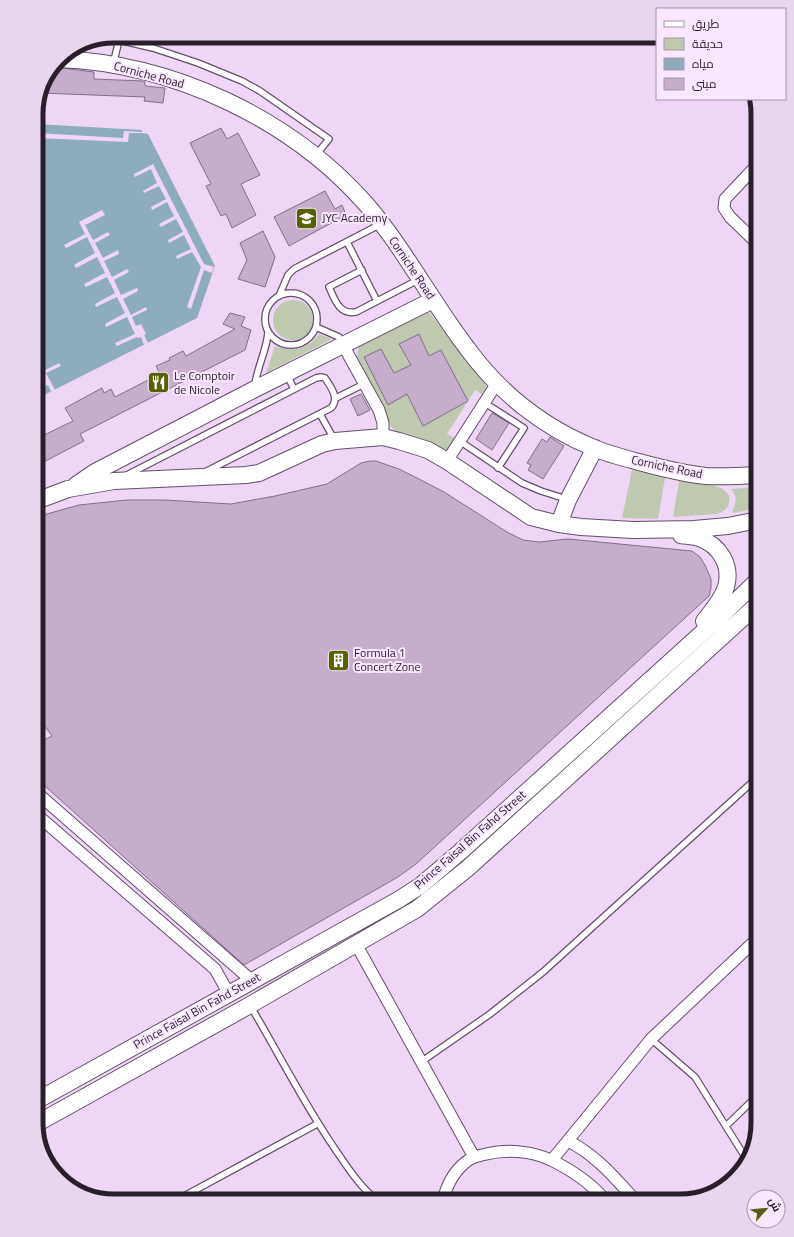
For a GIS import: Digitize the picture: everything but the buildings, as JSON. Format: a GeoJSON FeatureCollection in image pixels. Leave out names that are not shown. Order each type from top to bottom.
{"type":"FeatureCollection","features":[{"type":"Feature","properties":{"kind":"main road","name":"Corniche Road"},"geometry":{"type":"LineString","coordinates":[[70,59],[113,65],[159,75],[207,93],[274,126],[315,157],[340,179],[365,204],[382,224],[474,358],[497,383],[540,419],[571,437],[595,448],[672,470],[707,476],[751,475]]}},
{"type":"Feature","properties":{"kind":"main road"},"geometry":{"type":"LineString","coordinates":[[72,488],[95,472],[255,389],[433,300]]}},
{"type":"Feature","properties":{"kind":"main road"},"geometry":{"type":"LineString","coordinates":[[43,498],[72,488],[114,481],[229,477],[259,473],[310,449],[335,441],[383,437],[428,450],[448,461],[531,516],[559,524],[581,527],[633,530],[694,529],[728,526],[751,521]]}},
{"type":"Feature","properties":{"kind":"main road"},"geometry":{"type":"LineString","coordinates":[[559,524],[568,500],[595,448]]}},
{"type":"Feature","properties":{"kind":"main road"},"geometry":{"type":"LineString","coordinates":[[612,529],[698,537],[709,543],[718,551],[725,562],[728,575],[726,588],[720,600],[714,610],[674,658]]}},
{"type":"Feature","properties":{"kind":"main road","name":"Prince Faisal Bin Fahd Street"},"geometry":{"type":"LineString","coordinates":[[43,1097],[229,994],[251,980],[398,900],[420,886],[460,852],[722,615],[751,587]]}},
{"type":"Feature","properties":{"kind":"main road","name":"Prince Faisal Bin Fahd Street"},"geometry":{"type":"LineString","coordinates":[[43,1120],[250,1005],[417,909],[453,882],[751,610]]}},
{"type":"Feature","properties":{"kind":"main road"},"geometry":{"type":"LineString","coordinates":[[69,1083],[78,1100]]}},
{"type":"Feature","properties":{"kind":"street"},"geometry":{"type":"LineString","coordinates":[[751,171],[725,199],[724,208],[730,217],[751,237]]}},
{"type":"Feature","properties":{"kind":"street"},"geometry":{"type":"LineString","coordinates":[[344,345],[379,410],[383,437]]}},
{"type":"Feature","properties":{"kind":"street"},"geometry":{"type":"LineString","coordinates":[[448,461],[497,383]]}},
{"type":"Feature","properties":{"kind":"street"},"geometry":{"type":"LineString","coordinates":[[43,798],[251,980]]}},
{"type":"Feature","properties":{"kind":"street"},"geometry":{"type":"LineString","coordinates":[[43,820],[215,969],[229,994]]}},
{"type":"Feature","properties":{"kind":"street"},"geometry":{"type":"LineString","coordinates":[[356,944],[474,1157]]}},
{"type":"Feature","properties":{"kind":"street"},"geometry":{"type":"LineString","coordinates":[[552,1160],[651,1039],[751,945]]}},
{"type":"Feature","properties":{"kind":"street"},"geometry":{"type":"LineString","coordinates":[[568,1141],[595,1158],[630,1194]]}},
{"type":"Feature","properties":{"kind":"street"},"geometry":{"type":"LineString","coordinates":[[445,1194],[448,1183],[456,1171],[474,1157],[503,1151],[519,1151],[552,1160],[582,1178],[600,1194]]}},
{"type":"Feature","properties":{"kind":"lane"},"geometry":{"type":"LineString","coordinates":[[113,65],[118,43]]}},
{"type":"Feature","properties":{"kind":"lane"},"geometry":{"type":"LineString","coordinates":[[132,43],[153,48],[198,63],[242,81],[260,91],[329,139],[315,157]]}},
{"type":"Feature","properties":{"kind":"lane"},"geometry":{"type":"LineString","coordinates":[[279,296],[288,275],[294,269],[382,224]]}},
{"type":"Feature","properties":{"kind":"lane"},"geometry":{"type":"LineString","coordinates":[[347,242],[377,302]]}},
{"type":"Feature","properties":{"kind":"lane"},"geometry":{"type":"LineString","coordinates":[[362,270],[329,287],[339,308],[350,313],[356,312],[377,302],[420,279]]}},
{"type":"Feature","properties":{"kind":"lane"},"geometry":{"type":"LineString","coordinates":[[255,389],[257,374],[268,338],[265,316],[267,308],[272,301],[287,293],[296,293],[305,296],[312,302],[318,318],[312,335],[308,338],[297,345],[288,345],[280,343],[268,332]]}},
{"type":"Feature","properties":{"kind":"lane"},"geometry":{"type":"LineString","coordinates":[[316,327],[339,337],[344,345]]}},
{"type":"Feature","properties":{"kind":"lane"},"geometry":{"type":"LineString","coordinates":[[286,374],[294,389]]}},
{"type":"Feature","properties":{"kind":"lane"},"geometry":{"type":"LineString","coordinates":[[114,481],[294,389],[321,377],[325,378],[336,398],[334,405],[331,408],[194,478]]}},
{"type":"Feature","properties":{"kind":"lane"},"geometry":{"type":"LineString","coordinates":[[336,398],[364,384]]}},
{"type":"Feature","properties":{"kind":"lane"},"geometry":{"type":"LineString","coordinates":[[485,402],[524,428],[498,468]]}},
{"type":"Feature","properties":{"kind":"lane"},"geometry":{"type":"LineString","coordinates":[[320,414],[335,441]]}},
{"type":"Feature","properties":{"kind":"lane"},"geometry":{"type":"LineString","coordinates":[[460,442],[498,468],[532,488],[568,500]]}},
{"type":"Feature","properties":{"kind":"lane"},"geometry":{"type":"LineString","coordinates":[[421,1062],[490,1014],[544,972],[751,783]]}},
{"type":"Feature","properties":{"kind":"lane"},"geometry":{"type":"LineString","coordinates":[[250,1005],[317,1124],[353,1176],[369,1194]]}},
{"type":"Feature","properties":{"kind":"lane"},"geometry":{"type":"LineString","coordinates":[[651,1039],[695,1077],[744,1155]]}},
{"type":"Feature","properties":{"kind":"lane"},"geometry":{"type":"LineString","coordinates":[[726,1126],[751,1102]]}},
{"type":"Feature","properties":{"kind":"lane"},"geometry":{"type":"LineString","coordinates":[[189,1194],[317,1124]]}},
{"type":"Feature","properties":{"kind":"green space"},"geometry":{"type":"Polygon","coordinates":[[[297,300],[304,303],[310,309],[313,320],[312,328],[304,337],[297,340],[289,340],[282,337],[274,328],[273,316],[276,309],[285,301],[297,300]]]}},
{"type":"Feature","properties":{"kind":"green space"},"geometry":{"type":"Polygon","coordinates":[[[426,311],[430,313],[488,388],[484,395],[475,390],[447,434],[456,439],[449,451],[403,435],[392,428],[357,358],[359,345],[426,311]]]}},
{"type":"Feature","properties":{"kind":"green space"},"geometry":{"type":"Polygon","coordinates":[[[319,334],[332,339],[266,373],[275,346],[288,349],[300,348],[310,343],[319,334]]]}},
{"type":"Feature","properties":{"kind":"green space"},"geometry":{"type":"Polygon","coordinates":[[[632,470],[665,478],[658,519],[622,518],[632,470]]]}},
{"type":"Feature","properties":{"kind":"green space"},"geometry":{"type":"Polygon","coordinates":[[[679,481],[701,483],[718,487],[729,495],[728,507],[716,514],[673,517],[679,481]]]}},
{"type":"Feature","properties":{"kind":"green space"},"geometry":{"type":"Polygon","coordinates":[[[751,488],[751,509],[732,512],[736,500],[735,494],[731,489],[751,488]]]}},
{"type":"Feature","properties":{"kind":"water"},"geometry":{"type":"Polygon","coordinates":[[[43,124],[142,130],[142,133],[148,134],[215,266],[197,318],[43,395],[43,124]]]}},
{"type":"Feature","properties":{"kind":"pier"},"geometry":{"type":"Polygon","coordinates":[[[124,131],[142,132],[129,133],[128,142],[43,138],[43,133],[123,138],[124,131]]]}},
{"type":"Feature","properties":{"kind":"pier"},"geometry":{"type":"Polygon","coordinates":[[[153,164],[204,264],[214,267],[212,273],[204,270],[191,309],[187,307],[201,267],[192,252],[177,259],[176,256],[191,249],[184,235],[169,243],[168,240],[183,232],[176,219],[161,227],[159,224],[174,216],[167,202],[152,210],[151,207],[166,199],[159,186],[144,193],[143,191],[157,183],[151,169],[135,177],[134,174],[153,164]]]}},
{"type":"Feature","properties":{"kind":"pier"},"geometry":{"type":"Polygon","coordinates":[[[102,210],[105,215],[85,225],[93,240],[108,232],[110,235],[95,243],[103,258],[118,250],[119,254],[104,261],[112,277],[127,269],[129,272],[114,280],[121,295],[137,288],[138,291],[123,299],[131,315],[146,307],[147,310],[132,317],[136,326],[141,324],[146,334],[144,335],[148,343],[144,345],[141,337],[137,337],[117,346],[115,343],[135,334],[127,317],[106,327],[105,324],[125,313],[117,297],[96,307],[95,304],[115,293],[107,277],[86,287],[84,284],[105,273],[97,257],[76,268],[74,265],[95,253],[87,237],[66,248],[64,245],[85,234],[79,222],[102,210]]]}},
{"type":"Feature","properties":{"kind":"pier"},"geometry":{"type":"Polygon","coordinates":[[[59,363],[61,366],[46,373],[55,390],[51,391],[48,385],[43,387],[43,371],[59,363]]]}},
{"type":"Feature","properties":{"kind":"place","name":"JYC Academy"},"geometry":{"type":"Point","coordinates":[307,218]}},
{"type":"Feature","properties":{"kind":"place","name":"Le Comptoir de Nicole"},"geometry":{"type":"Point","coordinates":[159,383]}},
{"type":"Feature","properties":{"kind":"place","name":"Formula 1 Concert Zone"},"geometry":{"type":"Point","coordinates":[338,660]}}]}
